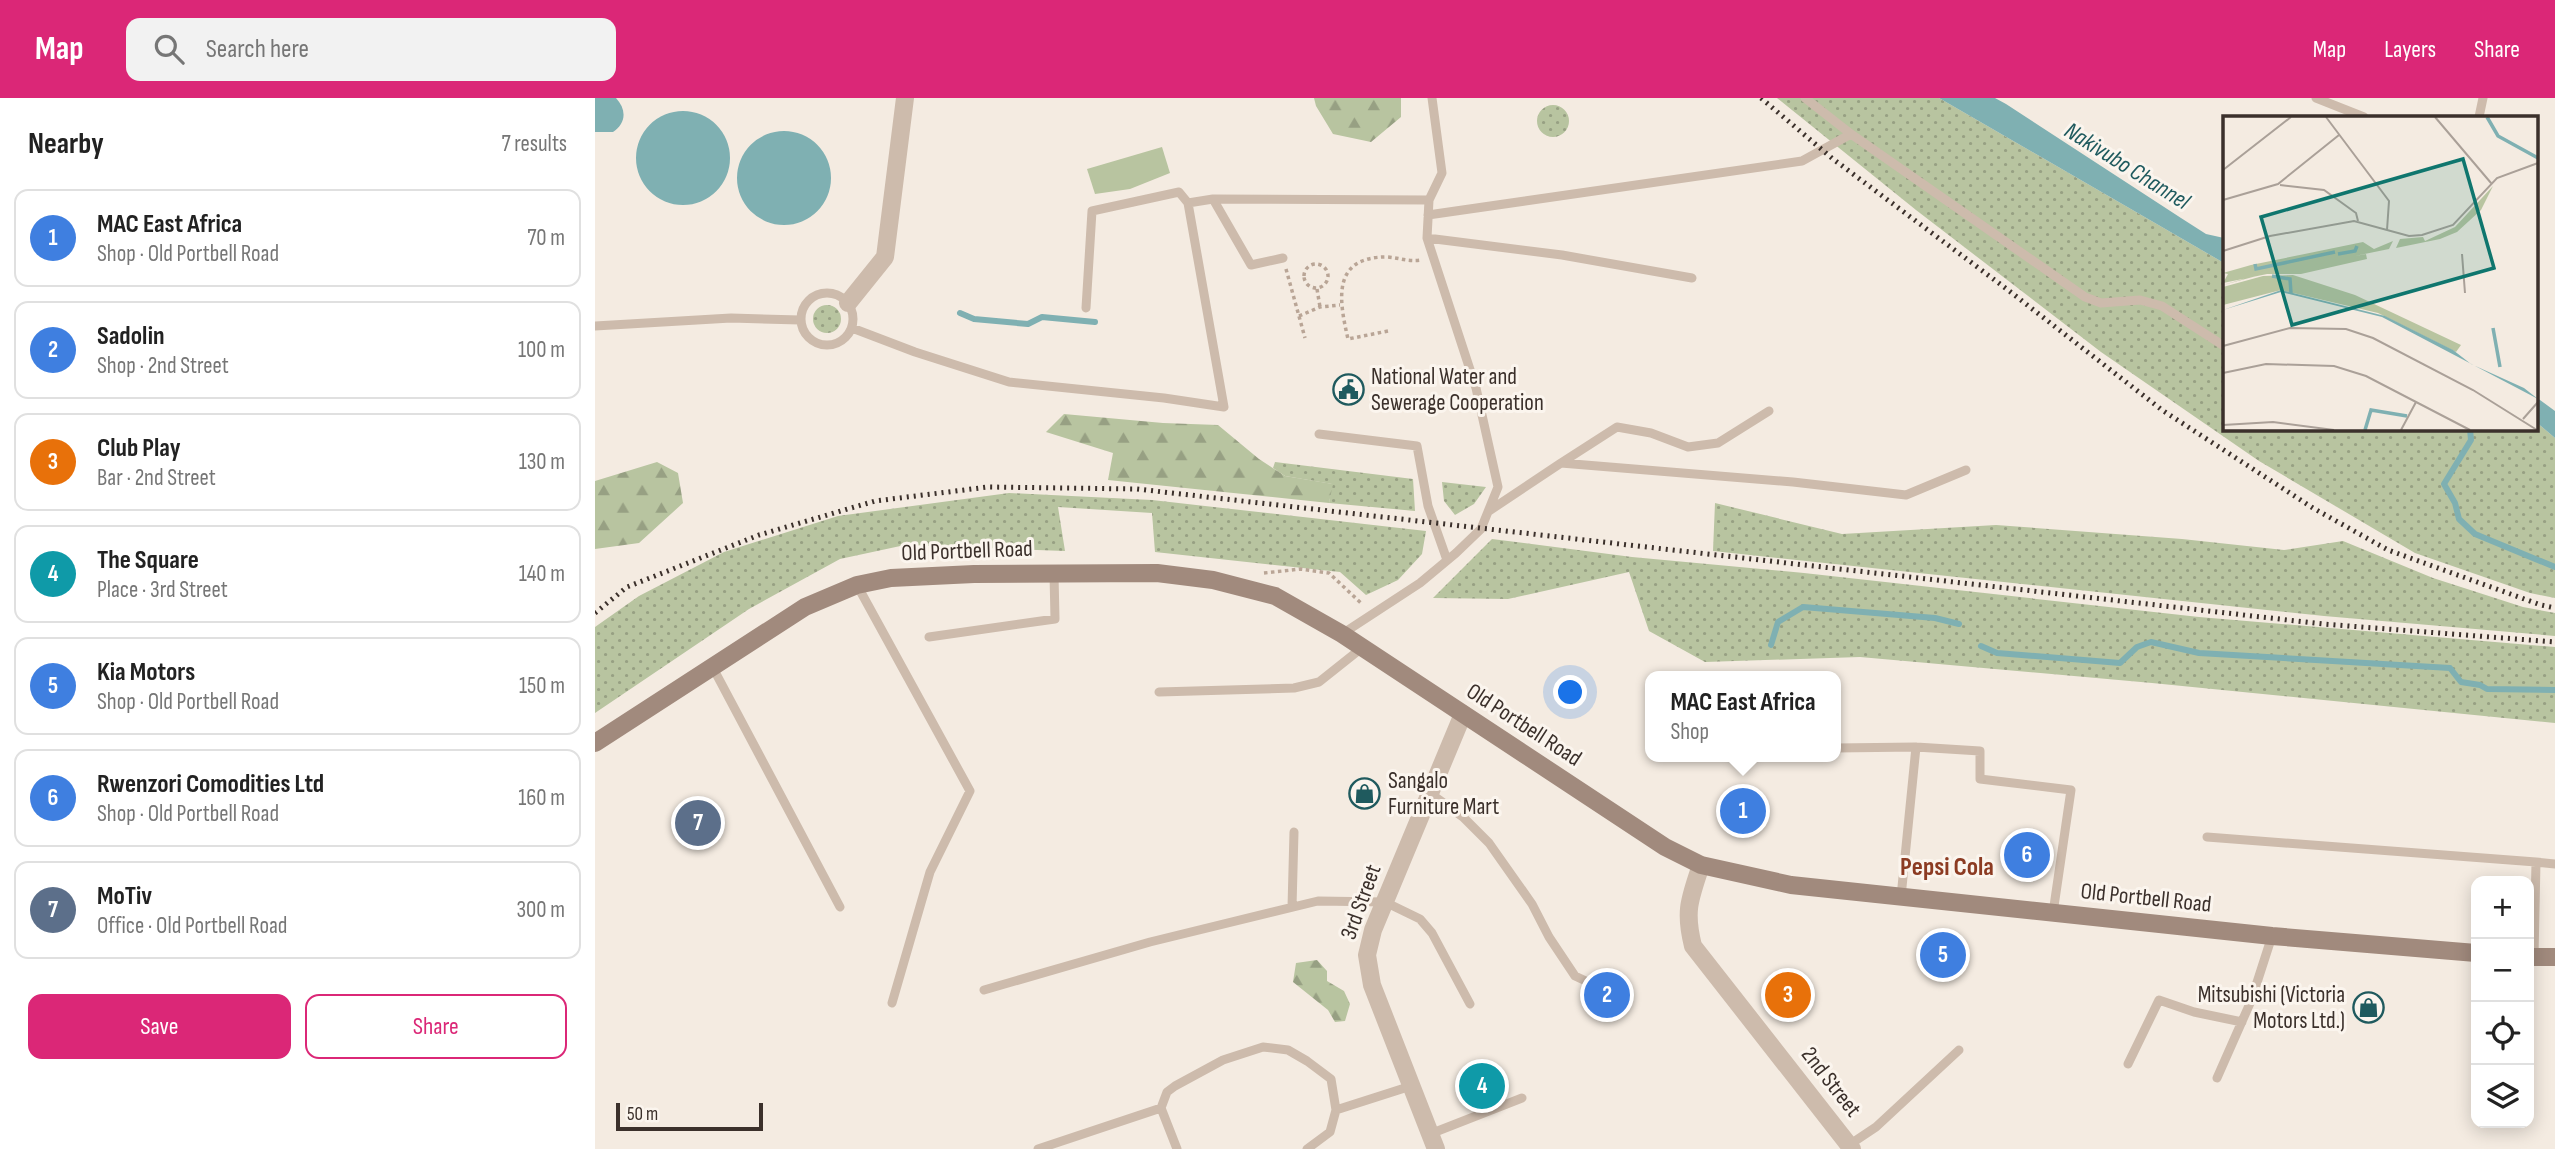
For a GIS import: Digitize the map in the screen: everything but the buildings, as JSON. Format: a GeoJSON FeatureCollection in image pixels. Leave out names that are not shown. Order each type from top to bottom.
{"type":"FeatureCollection","features":[{"type":"Feature","properties":{"kind":"main road","name":"Old Portbell Road"},"geometry":{"type":"LineString","coordinates":[[595,743],[806,607],[857,585],[891,578],[974,574],[1157,573],[1213,580],[1275,596],[1363,647],[1665,847],[1701,865],[1791,885],[2272,936],[2471,953]]}},
{"type":"Feature","properties":{"kind":"main road"},"geometry":{"type":"LineString","coordinates":[[2534,957],[2555,957]]}},
{"type":"Feature","properties":{"kind":"street"},"geometry":{"type":"LineString","coordinates":[[848,303],[885,257],[905,98]]}},
{"type":"Feature","properties":{"kind":"street","name":"3rd Street"},"geometry":{"type":"LineString","coordinates":[[1433,1142],[1369,971],[1369,942],[1463,714]]}},
{"type":"Feature","properties":{"kind":"street","name":"2nd Street"},"geometry":{"type":"LineString","coordinates":[[1701,865],[1687,907],[1693,946],[1851,1147]]}},
{"type":"Feature","properties":{"kind":"lane"},"geometry":{"type":"LineString","coordinates":[[1342,634],[1420,583],[1481,529],[1499,487],[1476,388],[1427,238],[1429,200],[1443,173],[1432,98]]}},
{"type":"Feature","properties":{"kind":"lane"},"geometry":{"type":"LineString","coordinates":[[1805,98],[1851,134],[2085,297],[2101,303],[2140,300],[2162,306],[2223,345]]}},
{"type":"Feature","properties":{"kind":"lane"},"geometry":{"type":"LineString","coordinates":[[2316,98],[2361,116]]}},
{"type":"Feature","properties":{"kind":"lane"},"geometry":{"type":"LineString","coordinates":[[2479,116],[2483,98]]}},
{"type":"Feature","properties":{"kind":"lane"},"geometry":{"type":"LineString","coordinates":[[1428,215],[1802,161],[1851,134]]}},
{"type":"Feature","properties":{"kind":"lane"},"geometry":{"type":"LineString","coordinates":[[852,328],[915,352],[1009,382],[1224,407],[1188,203],[1179,192],[1092,211],[1086,308]]}},
{"type":"Feature","properties":{"kind":"lane"},"geometry":{"type":"LineString","coordinates":[[1188,203],[1213,199],[1429,200]]}},
{"type":"Feature","properties":{"kind":"lane"},"geometry":{"type":"LineString","coordinates":[[1213,199],[1251,265],[1283,258]]}},
{"type":"Feature","properties":{"kind":"lane"},"geometry":{"type":"LineString","coordinates":[[1427,238],[1562,254],[1692,278]]}},
{"type":"Feature","properties":{"kind":"lane"},"geometry":{"type":"LineString","coordinates":[[835,293],[848,303],[852,311],[852,328],[841,341],[823,345],[807,337],[800,320],[805,304],[818,294],[835,293]]}},
{"type":"Feature","properties":{"kind":"lane"},"geometry":{"type":"LineString","coordinates":[[595,326],[731,318],[800,320]]}},
{"type":"Feature","properties":{"kind":"lane"},"geometry":{"type":"LineString","coordinates":[[1488,512],[1617,427],[1651,433],[1688,447],[1718,443],[1769,411]]}},
{"type":"Feature","properties":{"kind":"lane"},"geometry":{"type":"LineString","coordinates":[[1319,434],[1417,446],[1428,506],[1447,560]]}},
{"type":"Feature","properties":{"kind":"lane"},"geometry":{"type":"LineString","coordinates":[[1560,463],[1906,495],[1966,470]]}},
{"type":"Feature","properties":{"kind":"lane"},"geometry":{"type":"LineString","coordinates":[[929,636],[1055,619],[1054,573]]}},
{"type":"Feature","properties":{"kind":"lane"},"geometry":{"type":"LineString","coordinates":[[857,585],[970,791],[930,872],[892,1003]]}},
{"type":"Feature","properties":{"kind":"lane"},"geometry":{"type":"LineString","coordinates":[[1159,691],[1294,688],[1318,682],[1363,647]]}},
{"type":"Feature","properties":{"kind":"lane"},"geometry":{"type":"LineString","coordinates":[[712,666],[840,906]]}},
{"type":"Feature","properties":{"kind":"lane"},"geometry":{"type":"LineString","coordinates":[[1901,897],[1916,747]]}},
{"type":"Feature","properties":{"kind":"lane"},"geometry":{"type":"LineString","coordinates":[[1841,748],[1916,747],[1980,751],[1980,779],[2071,790],[2053,913]]}},
{"type":"Feature","properties":{"kind":"lane"},"geometry":{"type":"LineString","coordinates":[[1431,794],[1463,817],[1489,843],[1532,904],[1549,937],[1575,976],[1614,994]]}},
{"type":"Feature","properties":{"kind":"lane"},"geometry":{"type":"LineString","coordinates":[[1292,907],[1294,832]]}},
{"type":"Feature","properties":{"kind":"lane"},"geometry":{"type":"LineString","coordinates":[[2207,836],[2555,863]]}},
{"type":"Feature","properties":{"kind":"lane"},"geometry":{"type":"LineString","coordinates":[[2532,939],[2536,862]]}},
{"type":"Feature","properties":{"kind":"lane"},"geometry":{"type":"LineString","coordinates":[[983,990],[1150,942],[1318,901],[1385,902],[1420,919],[1431,933],[1471,1004]]}},
{"type":"Feature","properties":{"kind":"lane"},"geometry":{"type":"LineString","coordinates":[[2217,1078],[2242,1022],[2272,936]]}},
{"type":"Feature","properties":{"kind":"lane"},"geometry":{"type":"LineString","coordinates":[[2128,1064],[2159,1000],[2193,1012],[2242,1022]]}},
{"type":"Feature","properties":{"kind":"lane"},"geometry":{"type":"LineString","coordinates":[[1177,1149],[1161,1108],[1167,1092],[1223,1060],[1263,1047],[1287,1050],[1331,1079],[1336,1110],[1329,1132],[1307,1149]]}},
{"type":"Feature","properties":{"kind":"lane"},"geometry":{"type":"LineString","coordinates":[[1851,1147],[1959,1050]]}},
{"type":"Feature","properties":{"kind":"lane"},"geometry":{"type":"LineString","coordinates":[[1336,1110],[1411,1086]]}},
{"type":"Feature","properties":{"kind":"lane"},"geometry":{"type":"LineString","coordinates":[[1433,1142],[1521,1098]]}},
{"type":"Feature","properties":{"kind":"lane"},"geometry":{"type":"LineString","coordinates":[[1038,1149],[1161,1108]]}},
{"type":"Feature","properties":{"kind":"path"},"geometry":{"type":"LineString","coordinates":[[1388,331],[1348,339],[1341,305],[1345,278],[1353,267],[1363,261],[1390,257],[1408,262],[1433,257]]}},
{"type":"Feature","properties":{"kind":"path"},"geometry":{"type":"LineString","coordinates":[[1283,258],[1305,338]]}},
{"type":"Feature","properties":{"kind":"path"},"geometry":{"type":"LineString","coordinates":[[1317,264],[1327,270],[1328,278],[1325,285],[1317,289],[1309,287],[1303,276],[1306,268],[1317,264]]}},
{"type":"Feature","properties":{"kind":"path"},"geometry":{"type":"LineString","coordinates":[[1317,289],[1320,307]]}},
{"type":"Feature","properties":{"kind":"path"},"geometry":{"type":"LineString","coordinates":[[1299,317],[1320,307],[1341,305]]}},
{"type":"Feature","properties":{"kind":"path"},"geometry":{"type":"LineString","coordinates":[[1263,573],[1301,569],[1329,573],[1373,615]]}},
{"type":"Feature","properties":{"kind":"green space"},"geometry":{"type":"Polygon","coordinates":[[[1314,98],[1401,98],[1401,117],[1371,142],[1333,134],[1314,98]]]}},
{"type":"Feature","properties":{"kind":"green space"},"geometry":{"type":"Polygon","coordinates":[[[1777,98],[1939,98],[2223,262],[2223,430],[2537,430],[2537,423],[2555,438],[2555,598],[2530,593],[2415,553],[2259,461],[2101,352],[1916,210],[1777,98]]]}},
{"type":"Feature","properties":{"kind":"green space"},"geometry":{"type":"Polygon","coordinates":[[[1553,105],[1564,110],[1569,121],[1564,132],[1553,137],[1542,132],[1537,121],[1542,110],[1553,105]]]}},
{"type":"Feature","properties":{"kind":"green space"},"geometry":{"type":"Polygon","coordinates":[[[1162,147],[1170,173],[1130,189],[1095,194],[1087,169],[1162,147]]]}},
{"type":"Feature","properties":{"kind":"green space"},"geometry":{"type":"Polygon","coordinates":[[[827,305],[837,309],[841,319],[837,329],[827,333],[817,329],[813,319],[817,309],[827,305]]]}},
{"type":"Feature","properties":{"kind":"green space"},"geometry":{"type":"Polygon","coordinates":[[[1064,414],[1218,425],[1259,459],[1285,476],[1333,484],[1329,503],[1108,480],[1113,453],[1046,432],[1064,414]]]}},
{"type":"Feature","properties":{"kind":"green space"},"geometry":{"type":"Polygon","coordinates":[[[657,462],[678,473],[683,503],[639,543],[595,549],[595,481],[657,462]]]}},
{"type":"Feature","properties":{"kind":"green space"},"geometry":{"type":"Polygon","coordinates":[[[1275,462],[1413,479],[1415,511],[1329,503],[1332,484],[1285,476],[1273,468],[1275,462]]]}},
{"type":"Feature","properties":{"kind":"green space"},"geometry":{"type":"Polygon","coordinates":[[[1442,482],[1486,487],[1474,504],[1455,515],[1444,501],[1442,482]]]}},
{"type":"Feature","properties":{"kind":"green space"},"geometry":{"type":"Polygon","coordinates":[[[1009,493],[1152,500],[1426,531],[1422,554],[1398,580],[1366,595],[1340,572],[1155,552],[1152,513],[1058,507],[1065,551],[905,545],[840,559],[749,609],[595,713],[595,627],[639,596],[724,552],[838,516],[1009,493]]]}},
{"type":"Feature","properties":{"kind":"green space"},"geometry":{"type":"Polygon","coordinates":[[[1715,503],[1842,534],[1996,525],[2182,539],[2284,550],[2343,541],[2433,578],[2523,607],[2555,613],[2555,636],[2324,616],[1713,551],[1715,503]]]}},
{"type":"Feature","properties":{"kind":"green space"},"geometry":{"type":"Polygon","coordinates":[[[1492,539],[1632,557],[1804,573],[2199,617],[2555,647],[2555,723],[1860,657],[1705,662],[1649,631],[1629,572],[1508,599],[1433,598],[1492,539]]]}},
{"type":"Feature","properties":{"kind":"green space"},"geometry":{"type":"Polygon","coordinates":[[[1317,960],[1327,971],[1327,981],[1344,991],[1350,1004],[1345,1021],[1335,1022],[1328,1010],[1293,982],[1296,963],[1317,960]]]}},
{"type":"Feature","properties":{"kind":"water"},"geometry":{"type":"Polygon","coordinates":[[[595,98],[616,98],[622,107],[623,120],[613,132],[595,132],[595,98]]]}},
{"type":"Feature","properties":{"kind":"water"},"geometry":{"type":"Polygon","coordinates":[[[1939,98],[1995,98],[2006,104],[2206,234],[2223,238],[2223,262],[1939,98]]]}},
{"type":"Feature","properties":{"kind":"water"},"geometry":{"type":"Polygon","coordinates":[[[683,111],[701,114],[716,125],[727,140],[730,158],[727,176],[716,191],[701,202],[683,205],[665,202],[650,191],[639,176],[636,158],[639,140],[650,125],[665,114],[683,111]]]}},
{"type":"Feature","properties":{"kind":"water"},"geometry":{"type":"Polygon","coordinates":[[[784,131],[802,134],[817,145],[828,160],[831,178],[828,196],[817,211],[802,222],[784,225],[766,222],[751,211],[740,196],[737,178],[740,160],[751,145],[766,134],[784,131]]]}},
{"type":"Feature","properties":{"kind":"water"},"geometry":{"type":"Polygon","coordinates":[[[2537,398],[2555,411],[2555,438],[2537,423],[2537,398]]]}},
{"type":"Feature","properties":{"kind":"waterway"},"geometry":{"type":"LineString","coordinates":[[960,313],[974,319],[1028,324],[1042,317],[1095,322]]}},
{"type":"Feature","properties":{"kind":"waterway"},"geometry":{"type":"LineString","coordinates":[[2470,430],[2471,440],[2444,484],[2455,503],[2459,519],[2475,534],[2555,567]]}},
{"type":"Feature","properties":{"kind":"waterway"},"geometry":{"type":"LineString","coordinates":[[1771,645],[1778,622],[1803,607],[1935,618],[1959,624]]}},
{"type":"Feature","properties":{"kind":"waterway"},"geometry":{"type":"LineString","coordinates":[[1981,646],[1997,653],[2120,663],[2137,647],[2151,642],[2199,653],[2450,668],[2461,682],[2487,689],[2555,690]]}},
{"type":"Feature","properties":{"kind":"railway"},"geometry":{"type":"LineString","coordinates":[[1761,98],[1833,159],[2162,410],[2313,508],[2388,550],[2555,608]]}},
{"type":"Feature","properties":{"kind":"railway"},"geometry":{"type":"LineString","coordinates":[[595,613],[627,587],[759,535],[875,501],[988,487],[1137,489],[2323,624],[2555,642]]}},
{"type":"Feature","properties":{"kind":"place","name":"National Water and Sewerage Cooperation"},"geometry":{"type":"Point","coordinates":[1348,390]}},
{"type":"Feature","properties":{"kind":"place","name":"Sangalo Furniture Mart"},"geometry":{"type":"Point","coordinates":[1365,794]}},
{"type":"Feature","properties":{"kind":"place","name":"MAC East Africa"},"geometry":{"type":"Point","coordinates":[1743,811]}},
{"type":"Feature","properties":{"kind":"place","name":"MoTiv"},"geometry":{"type":"Point","coordinates":[698,823]}},
{"type":"Feature","properties":{"kind":"place","name":"Rwenzori Comodities Ltd"},"geometry":{"type":"Point","coordinates":[2027,855]}},
{"type":"Feature","properties":{"kind":"place","name":"Kia Motors"},"geometry":{"type":"Point","coordinates":[1943,955]}},
{"type":"Feature","properties":{"kind":"place","name":"Sadolin"},"geometry":{"type":"Point","coordinates":[1607,995]}},
{"type":"Feature","properties":{"kind":"place","name":"Club Play"},"geometry":{"type":"Point","coordinates":[1788,995]}},
{"type":"Feature","properties":{"kind":"place","name":"Mitsubishi (Victoria Motors Ltd.)"},"geometry":{"type":"Point","coordinates":[2368,1008]}},
{"type":"Feature","properties":{"kind":"place","name":"The Square"},"geometry":{"type":"Point","coordinates":[1482,1086]}},
{"type":"Feature","properties":{"kind":"district","name":"Pepsi Cola"},"geometry":{"type":"Point","coordinates":[1947,867]}},
{"type":"Feature","properties":{"kind":"water label","name":"Nakivubo Channel"},"geometry":{"type":"Point","coordinates":[2127,166]}}]}
